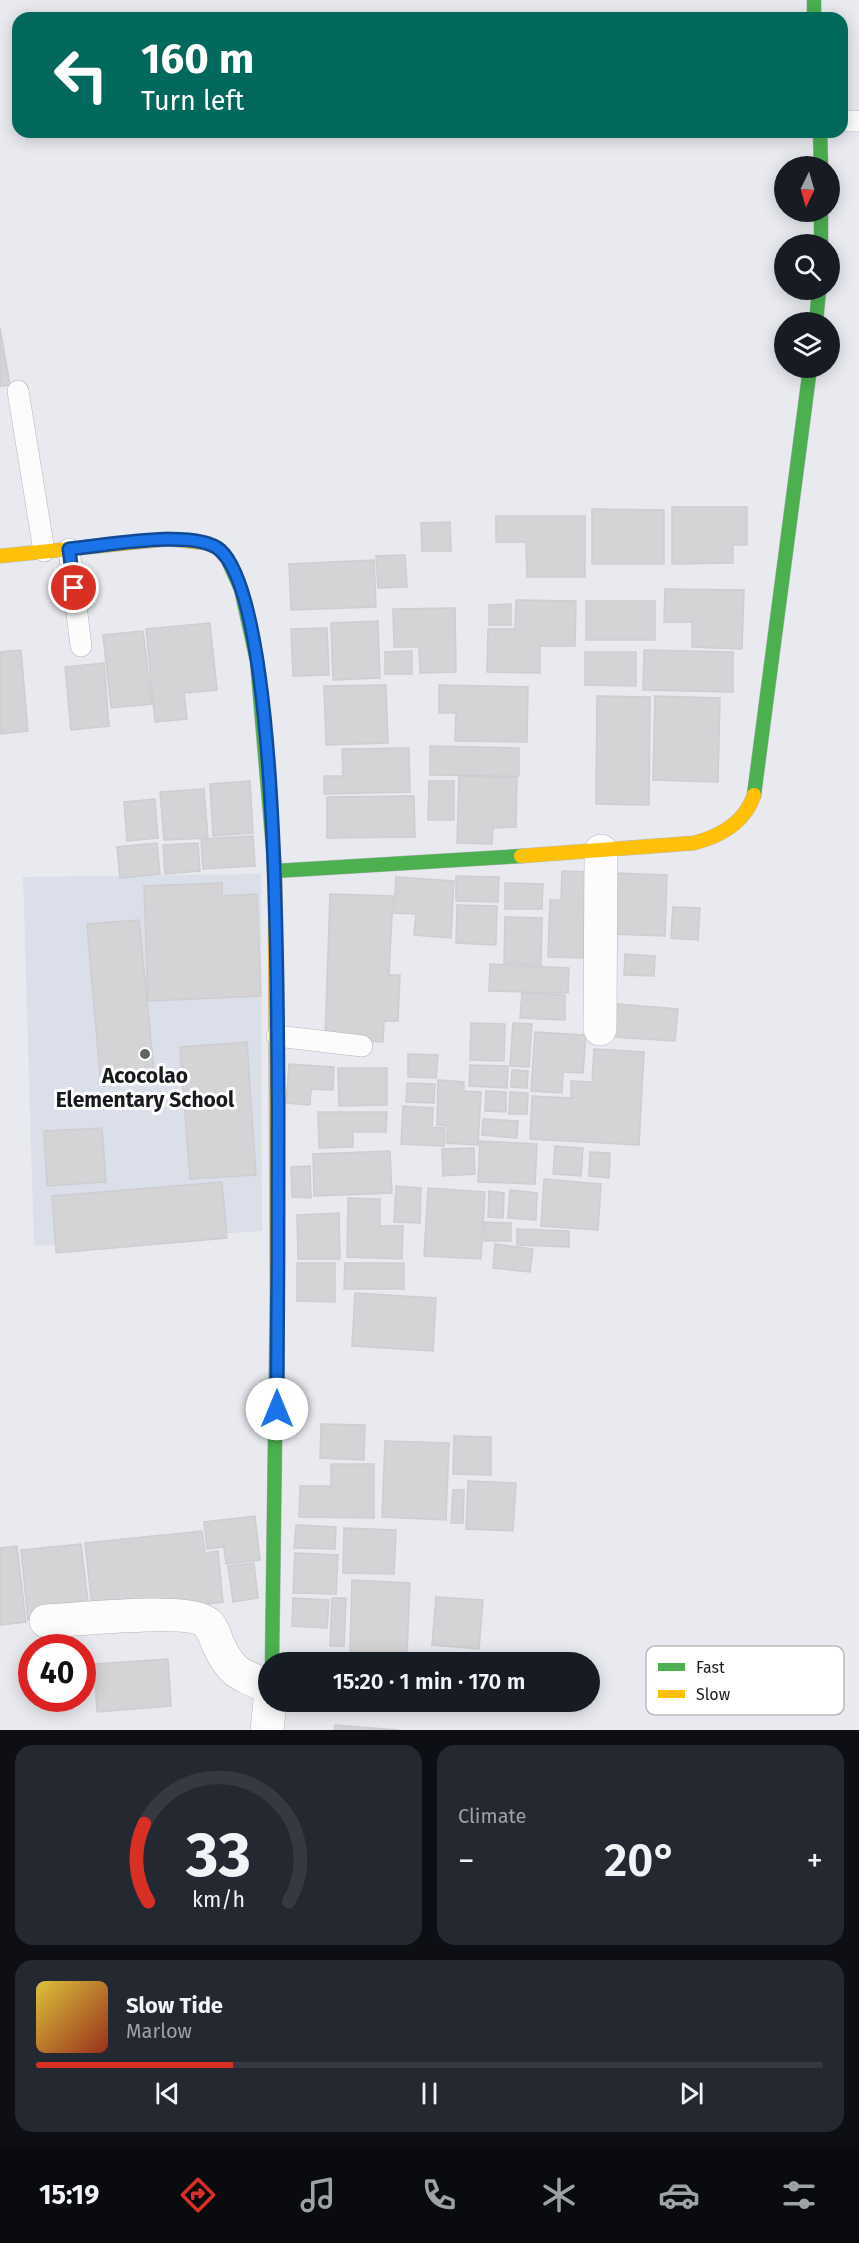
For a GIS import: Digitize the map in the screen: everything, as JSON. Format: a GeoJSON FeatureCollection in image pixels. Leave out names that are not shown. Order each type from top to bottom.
{"type":"FeatureCollection","features":[{"type":"Feature","properties":{"kind":"street"},"geometry":{"type":"LineString","coordinates":[[820,138],[821,156]]}},
{"type":"Feature","properties":{"kind":"street"},"geometry":{"type":"LineString","coordinates":[[275,871],[694,843],[709,839],[733,827],[751,804],[756,789],[809,378]]}},
{"type":"Feature","properties":{"kind":"street"},"geometry":{"type":"LineString","coordinates":[[0,556],[168,539],[203,542],[218,548],[227,558],[241,590],[257,661],[275,871],[278,1036],[277,1454],[272,1652]]}},
{"type":"Feature","properties":{"kind":"street"},"geometry":{"type":"LineString","coordinates":[[600,1029],[601,851]]}},
{"type":"Feature","properties":{"kind":"street"},"geometry":{"type":"LineString","coordinates":[[46,1621],[170,1614],[198,1618],[212,1629],[224,1659],[232,1670],[258,1682]]}},
{"type":"Feature","properties":{"kind":"street"},"geometry":{"type":"LineString","coordinates":[[267,1730],[269,1712]]}},
{"type":"Feature","properties":{"kind":"lane"},"geometry":{"type":"LineString","coordinates":[[18,391],[44,551]]}},
{"type":"Feature","properties":{"kind":"lane"},"geometry":{"type":"LineString","coordinates":[[69,549],[81,645]]}},
{"type":"Feature","properties":{"kind":"lane"},"geometry":{"type":"LineString","coordinates":[[278,1036],[362,1046]]}},
{"type":"Feature","properties":{"kind":"shaded area","name":"Acocolao Elementary School"},"geometry":{"type":"Polygon","coordinates":[[[261,874],[262,1231],[34,1246],[23,877],[261,874]]]}},
{"type":"Feature","properties":{"kind":"building"},"geometry":{"type":"Polygon","coordinates":[[[0,328],[10,385],[0,386],[0,328]]]}},
{"type":"Feature","properties":{"kind":"building"},"geometry":{"type":"Polygon","coordinates":[[[672,507],[747,507],[747,545],[733,545],[733,563],[672,564],[672,507]]]}},
{"type":"Feature","properties":{"kind":"building"},"geometry":{"type":"Polygon","coordinates":[[[592,509],[664,510],[664,564],[592,564],[592,509]]]}},
{"type":"Feature","properties":{"kind":"building"},"geometry":{"type":"Polygon","coordinates":[[[496,516],[585,516],[585,577],[527,577],[526,542],[496,542],[496,516]]]}},
{"type":"Feature","properties":{"kind":"building"},"geometry":{"type":"Polygon","coordinates":[[[450,522],[451,551],[422,551],[421,523],[450,522]]]}},
{"type":"Feature","properties":{"kind":"building"},"geometry":{"type":"Polygon","coordinates":[[[405,555],[407,587],[378,588],[376,556],[405,555]]]}},
{"type":"Feature","properties":{"kind":"building"},"geometry":{"type":"Polygon","coordinates":[[[374,560],[376,607],[291,610],[289,564],[374,560]]]}},
{"type":"Feature","properties":{"kind":"building"},"geometry":{"type":"Polygon","coordinates":[[[665,589],[744,590],[742,649],[692,647],[692,622],[664,622],[665,589]]]}},
{"type":"Feature","properties":{"kind":"building"},"geometry":{"type":"Polygon","coordinates":[[[516,600],[576,601],[575,646],[540,646],[540,673],[487,672],[488,629],[515,629],[516,600]]]}},
{"type":"Feature","properties":{"kind":"building"},"geometry":{"type":"Polygon","coordinates":[[[586,601],[655,601],[655,640],[586,640],[586,601]]]}},
{"type":"Feature","properties":{"kind":"building"},"geometry":{"type":"Polygon","coordinates":[[[511,604],[511,625],[489,625],[489,605],[511,604]]]}},
{"type":"Feature","properties":{"kind":"building"},"geometry":{"type":"Polygon","coordinates":[[[455,608],[456,672],[420,673],[419,647],[394,647],[393,609],[455,608]]]}},
{"type":"Feature","properties":{"kind":"building"},"geometry":{"type":"Polygon","coordinates":[[[378,621],[380,678],[333,680],[331,623],[378,621]]]}},
{"type":"Feature","properties":{"kind":"building"},"geometry":{"type":"Polygon","coordinates":[[[210,623],[217,690],[184,693],[187,719],[155,722],[146,629],[210,623]]]}},
{"type":"Feature","properties":{"kind":"building"},"geometry":{"type":"Polygon","coordinates":[[[327,628],[329,675],[293,676],[291,629],[327,628]]]}},
{"type":"Feature","properties":{"kind":"building"},"geometry":{"type":"Polygon","coordinates":[[[143,631],[152,704],[111,708],[103,635],[143,631]]]}},
{"type":"Feature","properties":{"kind":"building"},"geometry":{"type":"Polygon","coordinates":[[[21,650],[28,731],[0,734],[0,652],[21,650]]]}},
{"type":"Feature","properties":{"kind":"building"},"geometry":{"type":"Polygon","coordinates":[[[644,650],[733,652],[733,692],[643,690],[644,650]]]}},
{"type":"Feature","properties":{"kind":"building"},"geometry":{"type":"Polygon","coordinates":[[[412,651],[412,674],[385,674],[385,652],[412,651]]]}},
{"type":"Feature","properties":{"kind":"building"},"geometry":{"type":"Polygon","coordinates":[[[585,652],[636,652],[636,686],[585,685],[585,652]]]}},
{"type":"Feature","properties":{"kind":"building"},"geometry":{"type":"Polygon","coordinates":[[[104,663],[109,726],[71,730],[65,667],[104,663]]]}},
{"type":"Feature","properties":{"kind":"building"},"geometry":{"type":"Polygon","coordinates":[[[386,685],[388,743],[326,745],[324,686],[386,685]]]}},
{"type":"Feature","properties":{"kind":"building"},"geometry":{"type":"Polygon","coordinates":[[[439,685],[528,687],[527,742],[455,741],[456,713],[439,713],[439,685]]]}},
{"type":"Feature","properties":{"kind":"building"},"geometry":{"type":"Polygon","coordinates":[[[597,696],[650,697],[649,805],[596,804],[597,696]]]}},
{"type":"Feature","properties":{"kind":"building"},"geometry":{"type":"Polygon","coordinates":[[[655,696],[720,698],[718,782],[653,780],[655,696]]]}},
{"type":"Feature","properties":{"kind":"building"},"geometry":{"type":"Polygon","coordinates":[[[430,746],[519,748],[519,776],[430,775],[430,746]]]}},
{"type":"Feature","properties":{"kind":"building"},"geometry":{"type":"Polygon","coordinates":[[[409,748],[410,792],[324,794],[324,776],[343,776],[342,749],[409,748]]]}},
{"type":"Feature","properties":{"kind":"building"},"geometry":{"type":"Polygon","coordinates":[[[459,776],[517,777],[516,827],[493,828],[492,844],[457,843],[459,776]]]}},
{"type":"Feature","properties":{"kind":"building"},"geometry":{"type":"Polygon","coordinates":[[[250,781],[253,833],[213,836],[210,784],[250,781]]]}},
{"type":"Feature","properties":{"kind":"building"},"geometry":{"type":"Polygon","coordinates":[[[429,781],[454,781],[454,820],[428,820],[429,781]]]}},
{"type":"Feature","properties":{"kind":"building"},"geometry":{"type":"Polygon","coordinates":[[[204,789],[208,838],[164,840],[160,792],[204,789]]]}},
{"type":"Feature","properties":{"kind":"building"},"geometry":{"type":"Polygon","coordinates":[[[414,796],[415,837],[327,838],[327,797],[414,796]]]}},
{"type":"Feature","properties":{"kind":"building"},"geometry":{"type":"Polygon","coordinates":[[[155,799],[158,838],[127,841],[124,802],[155,799]]]}},
{"type":"Feature","properties":{"kind":"building"},"geometry":{"type":"Polygon","coordinates":[[[253,836],[255,866],[203,869],[201,839],[253,836]]]}},
{"type":"Feature","properties":{"kind":"building"},"geometry":{"type":"Polygon","coordinates":[[[157,843],[160,874],[120,878],[117,847],[157,843]]]}},
{"type":"Feature","properties":{"kind":"building"},"geometry":{"type":"Polygon","coordinates":[[[198,843],[200,871],[165,874],[163,845],[198,843]]]}},
{"type":"Feature","properties":{"kind":"building"},"geometry":{"type":"Polygon","coordinates":[[[562,871],[589,872],[586,958],[548,957],[550,900],[561,900],[562,871]]]}},
{"type":"Feature","properties":{"kind":"building"},"geometry":{"type":"Polygon","coordinates":[[[613,873],[667,875],[665,936],[612,934],[613,873]]]}},
{"type":"Feature","properties":{"kind":"building"},"geometry":{"type":"Polygon","coordinates":[[[456,876],[499,877],[498,902],[456,901],[456,876]]]}},
{"type":"Feature","properties":{"kind":"building"},"geometry":{"type":"Polygon","coordinates":[[[396,877],[454,881],[451,938],[414,935],[416,914],[394,913],[396,877]]]}},
{"type":"Feature","properties":{"kind":"building"},"geometry":{"type":"Polygon","coordinates":[[[222,883],[222,896],[257,894],[261,996],[148,1001],[144,886],[222,883]]]}},
{"type":"Feature","properties":{"kind":"building"},"geometry":{"type":"Polygon","coordinates":[[[505,883],[543,884],[542,909],[505,909],[505,883]]]}},
{"type":"Feature","properties":{"kind":"building"},"geometry":{"type":"Polygon","coordinates":[[[330,894],[393,896],[389,975],[400,975],[398,1021],[384,1021],[383,1042],[325,1040],[330,894]]]}},
{"type":"Feature","properties":{"kind":"building"},"geometry":{"type":"Polygon","coordinates":[[[457,905],[497,906],[496,945],[456,943],[457,905]]]}},
{"type":"Feature","properties":{"kind":"building"},"geometry":{"type":"Polygon","coordinates":[[[673,907],[700,908],[698,940],[671,938],[673,907]]]}},
{"type":"Feature","properties":{"kind":"building"},"geometry":{"type":"Polygon","coordinates":[[[505,917],[542,918],[541,965],[504,963],[505,917]]]}},
{"type":"Feature","properties":{"kind":"building"},"geometry":{"type":"Polygon","coordinates":[[[139,920],[154,1071],[100,1076],[87,924],[139,920]]]}},
{"type":"Feature","properties":{"kind":"building"},"geometry":{"type":"Polygon","coordinates":[[[625,954],[655,956],[654,976],[624,975],[625,954]]]}},
{"type":"Feature","properties":{"kind":"building"},"geometry":{"type":"Polygon","coordinates":[[[490,964],[569,968],[568,993],[489,991],[490,964]]]}},
{"type":"Feature","properties":{"kind":"building"},"geometry":{"type":"Polygon","coordinates":[[[522,993],[565,995],[565,1020],[520,1018],[522,993]]]}},
{"type":"Feature","properties":{"kind":"building"},"geometry":{"type":"Polygon","coordinates":[[[617,1004],[678,1009],[675,1041],[614,1037],[617,1004]]]}},
{"type":"Feature","properties":{"kind":"building"},"geometry":{"type":"Polygon","coordinates":[[[471,1023],[505,1024],[504,1061],[470,1060],[471,1023]]]}},
{"type":"Feature","properties":{"kind":"building"},"geometry":{"type":"Polygon","coordinates":[[[513,1023],[532,1024],[529,1067],[510,1066],[513,1023]]]}},
{"type":"Feature","properties":{"kind":"building"},"geometry":{"type":"Polygon","coordinates":[[[535,1032],[586,1035],[583,1073],[563,1072],[562,1093],[531,1091],[535,1032]]]}},
{"type":"Feature","properties":{"kind":"building"},"geometry":{"type":"Polygon","coordinates":[[[247,1042],[256,1175],[190,1179],[180,1047],[247,1042]]]}},
{"type":"Feature","properties":{"kind":"building"},"geometry":{"type":"Polygon","coordinates":[[[594,1049],[644,1052],[639,1145],[530,1139],[532,1096],[571,1098],[571,1081],[592,1082],[594,1049]]]}},
{"type":"Feature","properties":{"kind":"building"},"geometry":{"type":"Polygon","coordinates":[[[408,1054],[438,1055],[436,1078],[408,1077],[408,1054]]]}},
{"type":"Feature","properties":{"kind":"building"},"geometry":{"type":"Polygon","coordinates":[[[289,1064],[334,1067],[333,1090],[311,1089],[310,1105],[286,1103],[289,1064]]]}},
{"type":"Feature","properties":{"kind":"building"},"geometry":{"type":"Polygon","coordinates":[[[470,1065],[508,1066],[507,1088],[469,1086],[470,1065]]]}},
{"type":"Feature","properties":{"kind":"building"},"geometry":{"type":"Polygon","coordinates":[[[338,1068],[387,1068],[387,1105],[339,1106],[338,1068]]]}},
{"type":"Feature","properties":{"kind":"building"},"geometry":{"type":"Polygon","coordinates":[[[512,1070],[528,1071],[527,1088],[511,1087],[512,1070]]]}},
{"type":"Feature","properties":{"kind":"building"},"geometry":{"type":"Polygon","coordinates":[[[438,1080],[464,1082],[464,1091],[481,1092],[478,1145],[446,1143],[448,1126],[437,1125],[438,1080]]]}},
{"type":"Feature","properties":{"kind":"building"},"geometry":{"type":"Polygon","coordinates":[[[407,1083],[435,1084],[434,1103],[406,1102],[407,1083]]]}},
{"type":"Feature","properties":{"kind":"building"},"geometry":{"type":"Polygon","coordinates":[[[486,1091],[506,1092],[506,1112],[485,1111],[486,1091]]]}},
{"type":"Feature","properties":{"kind":"building"},"geometry":{"type":"Polygon","coordinates":[[[510,1092],[528,1093],[527,1114],[509,1114],[510,1092]]]}},
{"type":"Feature","properties":{"kind":"building"},"geometry":{"type":"Polygon","coordinates":[[[403,1106],[433,1108],[432,1127],[445,1128],[444,1146],[401,1144],[403,1106]]]}},
{"type":"Feature","properties":{"kind":"building"},"geometry":{"type":"Polygon","coordinates":[[[318,1112],[387,1112],[386,1132],[353,1132],[353,1147],[319,1148],[318,1112]]]}},
{"type":"Feature","properties":{"kind":"building"},"geometry":{"type":"Polygon","coordinates":[[[483,1119],[518,1121],[517,1138],[482,1135],[483,1119]]]}},
{"type":"Feature","properties":{"kind":"building"},"geometry":{"type":"Polygon","coordinates":[[[102,1128],[106,1182],[47,1186],[44,1131],[102,1128]]]}},
{"type":"Feature","properties":{"kind":"building"},"geometry":{"type":"Polygon","coordinates":[[[480,1141],[537,1144],[535,1184],[478,1182],[480,1141]]]}},
{"type":"Feature","properties":{"kind":"building"},"geometry":{"type":"Polygon","coordinates":[[[555,1146],[583,1148],[581,1176],[553,1174],[555,1146]]]}},
{"type":"Feature","properties":{"kind":"building"},"geometry":{"type":"Polygon","coordinates":[[[474,1148],[475,1174],[443,1176],[442,1149],[474,1148]]]}},
{"type":"Feature","properties":{"kind":"building"},"geometry":{"type":"Polygon","coordinates":[[[390,1151],[392,1193],[314,1196],[313,1154],[390,1151]]]}},
{"type":"Feature","properties":{"kind":"building"},"geometry":{"type":"Polygon","coordinates":[[[590,1152],[610,1153],[609,1178],[589,1176],[590,1152]]]}},
{"type":"Feature","properties":{"kind":"building"},"geometry":{"type":"Polygon","coordinates":[[[310,1166],[311,1198],[292,1197],[291,1167],[310,1166]]]}},
{"type":"Feature","properties":{"kind":"building"},"geometry":{"type":"Polygon","coordinates":[[[544,1179],[601,1184],[598,1230],[541,1226],[544,1179]]]}},
{"type":"Feature","properties":{"kind":"building"},"geometry":{"type":"Polygon","coordinates":[[[222,1182],[227,1238],[56,1253],[52,1196],[222,1182]]]}},
{"type":"Feature","properties":{"kind":"building"},"geometry":{"type":"Polygon","coordinates":[[[396,1186],[421,1188],[420,1223],[394,1222],[396,1186]]]}},
{"type":"Feature","properties":{"kind":"building"},"geometry":{"type":"Polygon","coordinates":[[[428,1188],[485,1192],[481,1259],[424,1256],[428,1188]]]}},
{"type":"Feature","properties":{"kind":"building"},"geometry":{"type":"Polygon","coordinates":[[[510,1190],[537,1193],[536,1220],[508,1218],[510,1190]]]}},
{"type":"Feature","properties":{"kind":"building"},"geometry":{"type":"Polygon","coordinates":[[[489,1191],[504,1193],[503,1218],[488,1217],[489,1191]]]}},
{"type":"Feature","properties":{"kind":"building"},"geometry":{"type":"Polygon","coordinates":[[[348,1198],[380,1199],[380,1226],[403,1226],[402,1259],[347,1257],[348,1198]]]}},
{"type":"Feature","properties":{"kind":"building"},"geometry":{"type":"Polygon","coordinates":[[[339,1213],[340,1259],[298,1259],[297,1215],[339,1213]]]}},
{"type":"Feature","properties":{"kind":"building"},"geometry":{"type":"Polygon","coordinates":[[[485,1222],[511,1223],[511,1241],[484,1241],[485,1222]]]}},
{"type":"Feature","properties":{"kind":"building"},"geometry":{"type":"Polygon","coordinates":[[[517,1229],[569,1231],[569,1247],[517,1245],[517,1229]]]}},
{"type":"Feature","properties":{"kind":"building"},"geometry":{"type":"Polygon","coordinates":[[[495,1244],[533,1249],[530,1272],[493,1268],[495,1244]]]}},
{"type":"Feature","properties":{"kind":"building"},"geometry":{"type":"Polygon","coordinates":[[[297,1263],[335,1263],[335,1302],[297,1301],[297,1263]]]}},
{"type":"Feature","properties":{"kind":"building"},"geometry":{"type":"Polygon","coordinates":[[[345,1263],[404,1263],[404,1289],[344,1289],[345,1263]]]}},
{"type":"Feature","properties":{"kind":"building"},"geometry":{"type":"Polygon","coordinates":[[[355,1293],[436,1298],[433,1351],[352,1346],[355,1293]]]}},
{"type":"Feature","properties":{"kind":"building"},"geometry":{"type":"Polygon","coordinates":[[[321,1424],[365,1425],[364,1460],[320,1458],[321,1424]]]}},
{"type":"Feature","properties":{"kind":"building"},"geometry":{"type":"Polygon","coordinates":[[[454,1436],[491,1437],[491,1475],[453,1474],[454,1436]]]}},
{"type":"Feature","properties":{"kind":"building"},"geometry":{"type":"Polygon","coordinates":[[[385,1441],[449,1443],[446,1520],[382,1517],[385,1441]]]}},
{"type":"Feature","properties":{"kind":"building"},"geometry":{"type":"Polygon","coordinates":[[[331,1464],[374,1464],[374,1518],[299,1517],[300,1486],[331,1486],[331,1464]]]}},
{"type":"Feature","properties":{"kind":"building"},"geometry":{"type":"Polygon","coordinates":[[[468,1481],[516,1483],[513,1531],[466,1529],[468,1481]]]}},
{"type":"Feature","properties":{"kind":"building"},"geometry":{"type":"Polygon","coordinates":[[[453,1490],[464,1490],[463,1523],[451,1523],[453,1490]]]}},
{"type":"Feature","properties":{"kind":"building"},"geometry":{"type":"Polygon","coordinates":[[[255,1516],[260,1560],[226,1564],[224,1547],[207,1549],[204,1522],[255,1516]]]}},
{"type":"Feature","properties":{"kind":"building"},"geometry":{"type":"Polygon","coordinates":[[[296,1525],[336,1527],[335,1549],[294,1548],[296,1525]]]}},
{"type":"Feature","properties":{"kind":"building"},"geometry":{"type":"Polygon","coordinates":[[[344,1528],[396,1530],[394,1574],[343,1573],[344,1528]]]}},
{"type":"Feature","properties":{"kind":"building"},"geometry":{"type":"Polygon","coordinates":[[[202,1531],[205,1553],[218,1551],[223,1602],[93,1616],[85,1543],[202,1531]]]}},
{"type":"Feature","properties":{"kind":"building"},"geometry":{"type":"Polygon","coordinates":[[[81,1544],[88,1602],[71,1614],[28,1620],[21,1550],[81,1544]]]}},
{"type":"Feature","properties":{"kind":"building"},"geometry":{"type":"Polygon","coordinates":[[[17,1546],[26,1622],[0,1625],[0,1548],[17,1546]]]}},
{"type":"Feature","properties":{"kind":"building"},"geometry":{"type":"Polygon","coordinates":[[[295,1553],[338,1555],[336,1594],[293,1593],[295,1553]]]}},
{"type":"Feature","properties":{"kind":"building"},"geometry":{"type":"Polygon","coordinates":[[[254,1563],[258,1598],[233,1602],[228,1566],[254,1563]]]}},
{"type":"Feature","properties":{"kind":"building"},"geometry":{"type":"Polygon","coordinates":[[[352,1580],[410,1583],[407,1652],[350,1651],[352,1580]]]}},
{"type":"Feature","properties":{"kind":"building"},"geometry":{"type":"Polygon","coordinates":[[[436,1597],[483,1600],[479,1649],[432,1645],[436,1597]]]}},
{"type":"Feature","properties":{"kind":"building"},"geometry":{"type":"Polygon","coordinates":[[[293,1598],[329,1600],[327,1628],[292,1626],[293,1598]]]}},
{"type":"Feature","properties":{"kind":"building"},"geometry":{"type":"Polygon","coordinates":[[[332,1598],[346,1598],[344,1646],[330,1646],[332,1598]]]}},
{"type":"Feature","properties":{"kind":"building"},"geometry":{"type":"Polygon","coordinates":[[[168,1659],[171,1706],[97,1712],[96,1664],[168,1659]]]}},
{"type":"Feature","properties":{"kind":"building"},"geometry":{"type":"Polygon","coordinates":[[[335,1725],[398,1730],[334,1730],[335,1725]]]}},
{"type":"Feature","properties":{"kind":"traffic: fast"},"geometry":{"type":"LineString","coordinates":[[814,0],[814,12]]}},
{"type":"Feature","properties":{"kind":"traffic: fast"},"geometry":{"type":"LineString","coordinates":[[820,138],[821,156]]}},
{"type":"Feature","properties":{"kind":"traffic: fast"},"geometry":{"type":"LineString","coordinates":[[821,222],[821,234]]}},
{"type":"Feature","properties":{"kind":"traffic: fast"},"geometry":{"type":"LineString","coordinates":[[817,312],[818,300]]}},
{"type":"Feature","properties":{"kind":"traffic: fast"},"geometry":{"type":"LineString","coordinates":[[754,795],[809,378]]}},
{"type":"Feature","properties":{"kind":"traffic: fast"},"geometry":{"type":"LineString","coordinates":[[206,543],[218,548],[227,558],[241,589],[257,661],[275,871],[521,856]]}},
{"type":"Feature","properties":{"kind":"traffic: fast"},"geometry":{"type":"LineString","coordinates":[[272,1652],[277,1294]]}},
{"type":"Feature","properties":{"kind":"traffic: slow"},"geometry":{"type":"LineString","coordinates":[[0,556],[168,539],[206,543]]}},
{"type":"Feature","properties":{"kind":"traffic: slow"},"geometry":{"type":"LineString","coordinates":[[521,856],[694,843],[731,827],[745,813],[754,795]]}},
{"type":"Feature","properties":{"kind":"traffic: slow"},"geometry":{"type":"LineString","coordinates":[[275,871],[277,1294]]}},
{"type":"Feature","properties":{"kind":"place","name":"Acocolao Elementary School"},"geometry":{"type":"Point","coordinates":[145,1054]}},
{"type":"Feature","properties":{"kind":"route"},"geometry":{"type":"LineString","coordinates":[[74,588],[69,549],[168,539],[203,542],[218,548],[227,558],[241,590],[250,623],[262,702],[275,871],[279,1251],[277,1409]]}}]}
